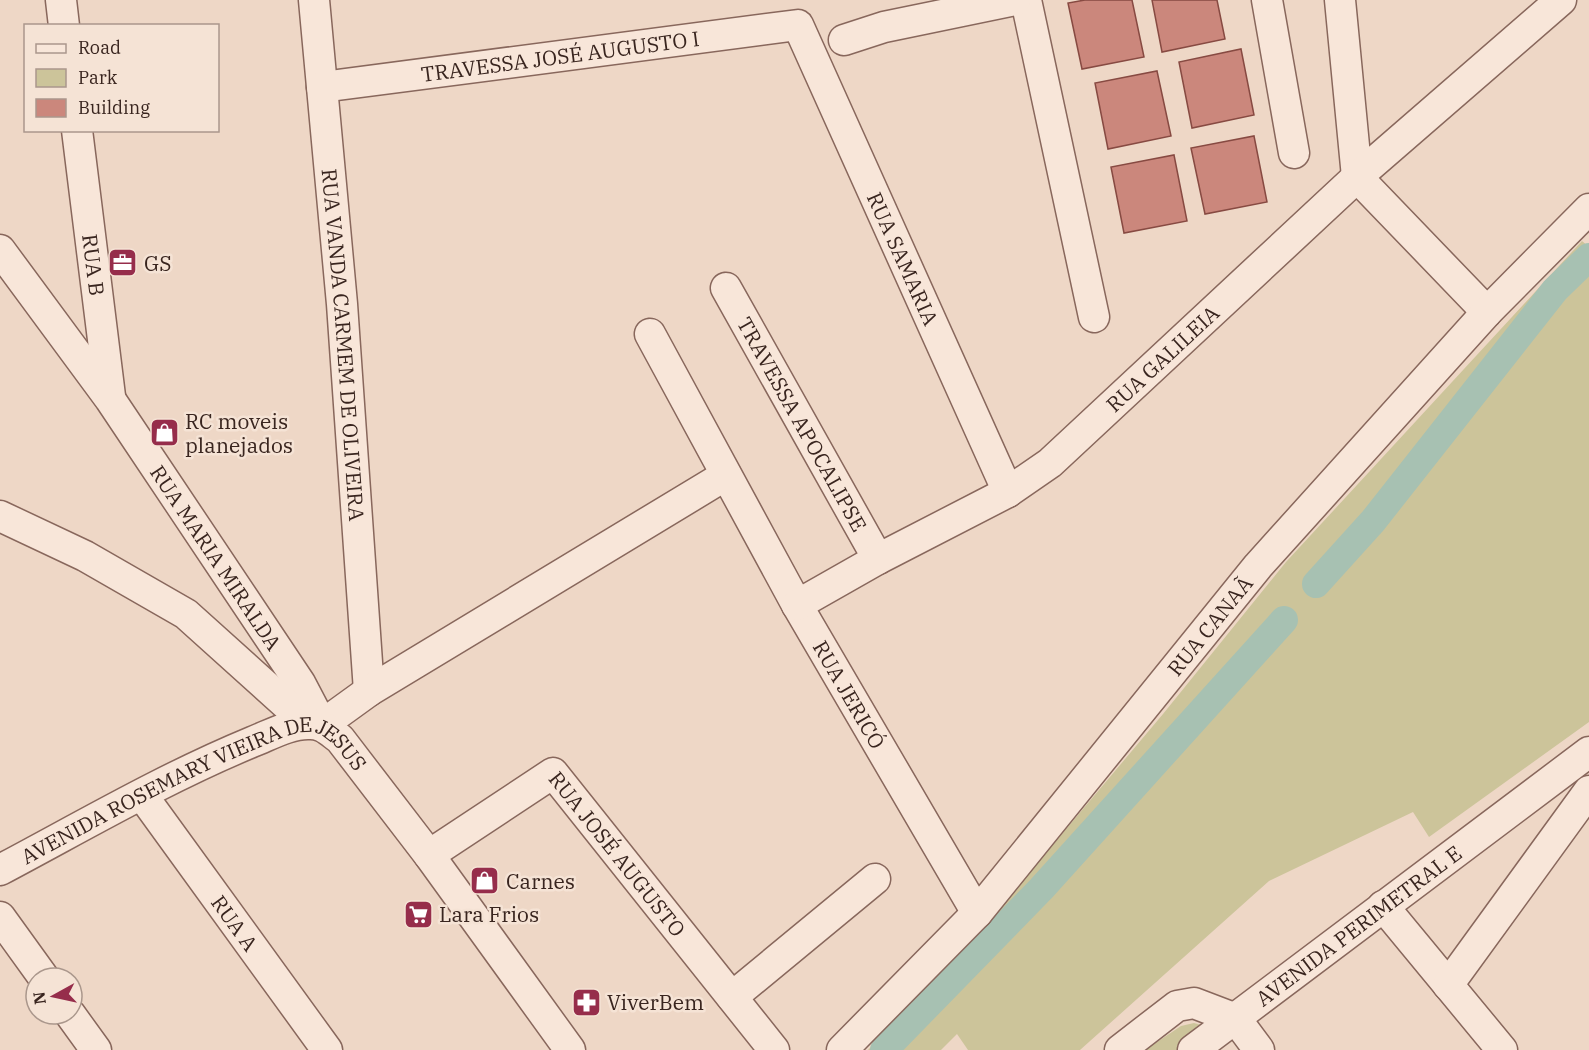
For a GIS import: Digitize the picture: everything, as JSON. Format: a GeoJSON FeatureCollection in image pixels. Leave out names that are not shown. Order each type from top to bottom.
{"type":"FeatureCollection","features":[{"type":"Feature","properties":{"kind":"street"},"geometry":{"type":"LineString","coordinates":[[61,0],[64,24]]}},
{"type":"Feature","properties":{"kind":"street","name":"RUA VANDA CARMEM DE OLIVEIRA"},"geometry":{"type":"LineString","coordinates":[[314,0],[354,462],[359,569],[369,691]]}},
{"type":"Feature","properties":{"kind":"street"},"geometry":{"type":"LineString","coordinates":[[844,40],[882,13],[1015,0]]}},
{"type":"Feature","properties":{"kind":"street"},"geometry":{"type":"LineString","coordinates":[[1026,0],[1094,317]]}},
{"type":"Feature","properties":{"kind":"street"},"geometry":{"type":"LineString","coordinates":[[1267,0],[1294,153]]}},
{"type":"Feature","properties":{"kind":"street"},"geometry":{"type":"LineString","coordinates":[[1340,0],[1357,177],[1487,312]]}},
{"type":"Feature","properties":{"kind":"street","name":"RUA GALILEIA"},"geometry":{"type":"LineString","coordinates":[[797,605],[1008,492],[1050,463],[1357,177],[1561,0]]}},
{"type":"Feature","properties":{"kind":"street","name":"TRAVESSA JOSÉ AUGUSTO I"},"geometry":{"type":"LineString","coordinates":[[322,87],[798,25]]}},
{"type":"Feature","properties":{"kind":"street","name":"RUA SAMARIA"},"geometry":{"type":"LineString","coordinates":[[798,25],[1008,492]]}},
{"type":"Feature","properties":{"kind":"street","name":"RUA B"},"geometry":{"type":"LineString","coordinates":[[77,132],[110,399]]}},
{"type":"Feature","properties":{"kind":"street","name":"RUA CANAÃ"},"geometry":{"type":"LineString","coordinates":[[842,1050],[977,913],[1258,566],[1487,312],[1588,211]]}},
{"type":"Feature","properties":{"kind":"street","name":"RUA MARIA MIRALDA"},"geometry":{"type":"LineString","coordinates":[[0,250],[110,399],[300,683],[315,724]]}},
{"type":"Feature","properties":{"kind":"street","name":"TRAVESSA APOCALIPSE"},"geometry":{"type":"LineString","coordinates":[[726,288],[878,560]]}},
{"type":"Feature","properties":{"kind":"street","name":"RUA JERICÓ"},"geometry":{"type":"LineString","coordinates":[[650,334],[797,605],[977,913]]}},
{"type":"Feature","properties":{"kind":"street"},"geometry":{"type":"LineString","coordinates":[[0,516],[85,556],[186,614],[315,724],[726,475]]}},
{"type":"Feature","properties":{"kind":"street","name":"AVENIDA ROSEMARY VIEIRA DE JESUS"},"geometry":{"type":"LineString","coordinates":[[0,870],[142,795],[230,752],[291,727],[315,724],[340,739],[429,855],[570,1050]]}},
{"type":"Feature","properties":{"kind":"street","name":"AVENIDA PERIMETRAL E"},"geometry":{"type":"LineString","coordinates":[[1120,1050],[1177,1006],[1194,1003],[1236,1019],[1589,752]]}},
{"type":"Feature","properties":{"kind":"street","name":"RUA JOSÉ AUGUSTO"},"geometry":{"type":"LineString","coordinates":[[429,855],[553,773],[774,1050]]}},
{"type":"Feature","properties":{"kind":"street"},"geometry":{"type":"LineString","coordinates":[[1448,986],[1589,791]]}},
{"type":"Feature","properties":{"kind":"street","name":"RUA A"},"geometry":{"type":"LineString","coordinates":[[142,795],[327,1050]]}},
{"type":"Feature","properties":{"kind":"street"},"geometry":{"type":"LineString","coordinates":[[732,998],[875,879]]}},
{"type":"Feature","properties":{"kind":"street"},"geometry":{"type":"LineString","coordinates":[[1383,906],[1502,1050]]}},
{"type":"Feature","properties":{"kind":"street"},"geometry":{"type":"LineString","coordinates":[[0,917],[35,966]]}},
{"type":"Feature","properties":{"kind":"street"},"geometry":{"type":"LineString","coordinates":[[1193,1050],[1236,1019],[1259,1050]]}},
{"type":"Feature","properties":{"kind":"street"},"geometry":{"type":"LineString","coordinates":[[79,1026],[96,1050]]}},
{"type":"Feature","properties":{"kind":"green space"},"geometry":{"type":"Polygon","coordinates":[[[1582,241],[1589,247],[1589,722],[1429,837],[1413,812],[1269,881],[1080,1050],[968,1050],[957,1034],[941,1050],[868,1050],[954,962],[1163,714],[1286,562],[1582,241]]]}},
{"type":"Feature","properties":{"kind":"green space"},"geometry":{"type":"Polygon","coordinates":[[[1194,1023],[1201,1025],[1187,1050],[1145,1050],[1181,1026],[1194,1023]]]}},
{"type":"Feature","properties":{"kind":"building"},"geometry":{"type":"Polygon","coordinates":[[[1085,0],[1132,0],[1144,57],[1082,69],[1068,3],[1085,0]]]}},
{"type":"Feature","properties":{"kind":"building"},"geometry":{"type":"Polygon","coordinates":[[[1152,0],[1217,0],[1225,39],[1162,52],[1152,0]]]}},
{"type":"Feature","properties":{"kind":"building"},"geometry":{"type":"Polygon","coordinates":[[[1241,49],[1254,115],[1192,128],[1179,62],[1241,49]]]}},
{"type":"Feature","properties":{"kind":"building"},"geometry":{"type":"Polygon","coordinates":[[[1157,71],[1171,136],[1108,149],[1095,83],[1157,71]]]}},
{"type":"Feature","properties":{"kind":"building"},"geometry":{"type":"Polygon","coordinates":[[[1254,136],[1267,202],[1205,214],[1191,148],[1254,136]]]}},
{"type":"Feature","properties":{"kind":"building"},"geometry":{"type":"Polygon","coordinates":[[[1174,155],[1187,221],[1124,233],[1111,167],[1174,155]]]}},
{"type":"Feature","properties":{"kind":"waterway"},"geometry":{"type":"LineString","coordinates":[[1316,584],[1373,521],[1555,290],[1589,257]]}},
{"type":"Feature","properties":{"kind":"waterway"},"geometry":{"type":"LineString","coordinates":[[884,1050],[1041,889],[1284,620]]}},
{"type":"Feature","properties":{"kind":"place","name":"GS"},"geometry":{"type":"Point","coordinates":[123,263]}},
{"type":"Feature","properties":{"kind":"place","name":"RC moveis planejados"},"geometry":{"type":"Point","coordinates":[164,433]}},
{"type":"Feature","properties":{"kind":"place","name":"Carnes"},"geometry":{"type":"Point","coordinates":[485,881]}},
{"type":"Feature","properties":{"kind":"place","name":"Lara Frios"},"geometry":{"type":"Point","coordinates":[418,914]}},
{"type":"Feature","properties":{"kind":"place","name":"ViverBem"},"geometry":{"type":"Point","coordinates":[586,1002]}}]}
